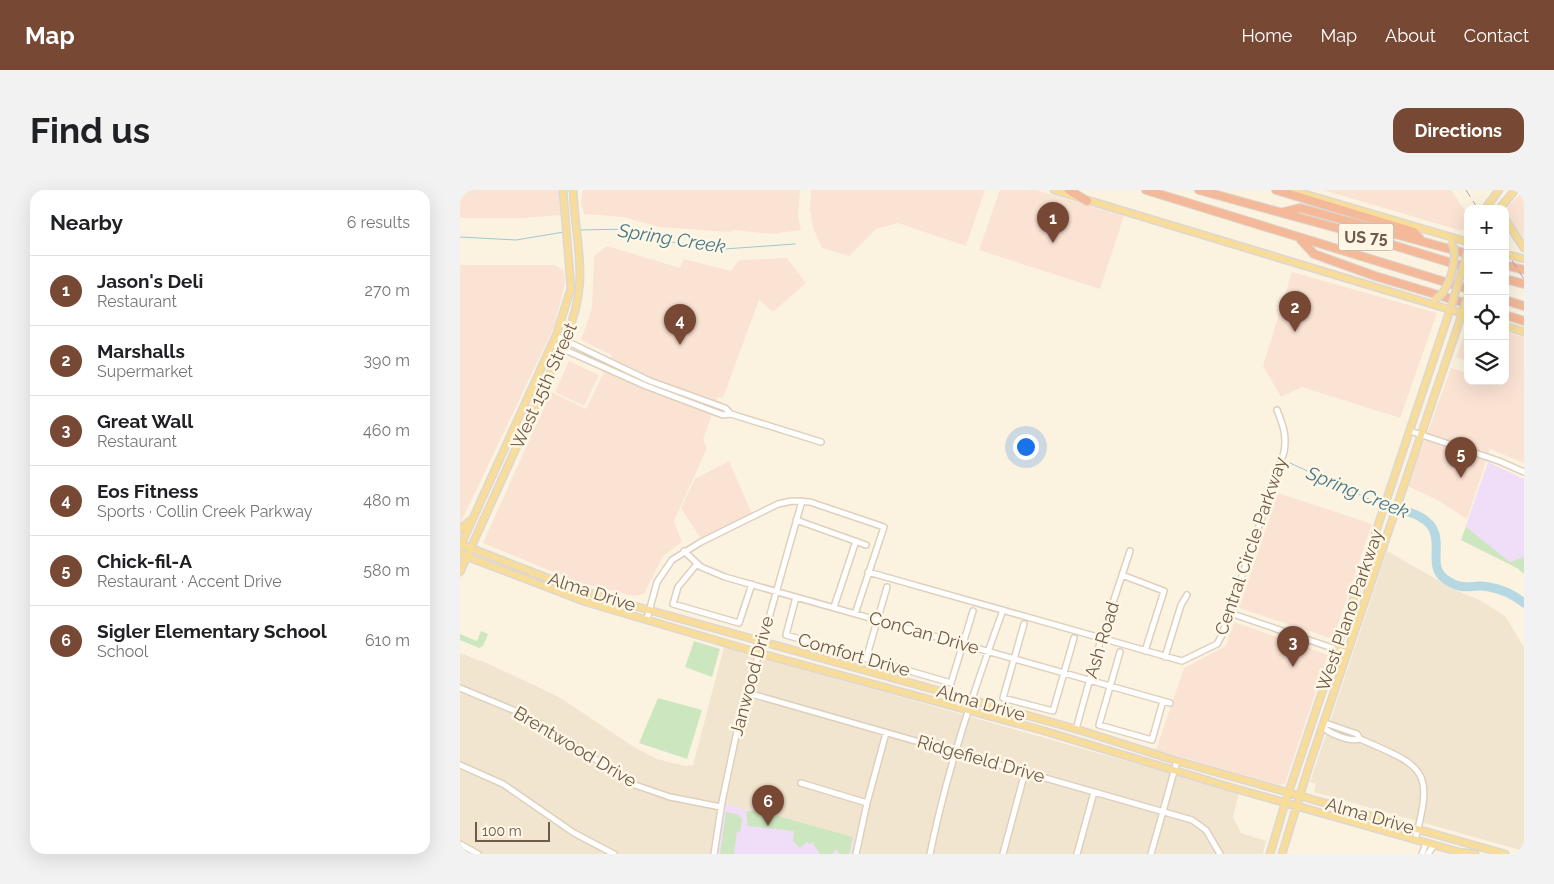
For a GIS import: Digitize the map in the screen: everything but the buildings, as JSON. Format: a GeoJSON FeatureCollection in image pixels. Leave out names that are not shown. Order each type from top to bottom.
{"type":"FeatureCollection","features":[{"type":"Feature","properties":{"kind":"highway"},"geometry":{"type":"LineString","coordinates":[[1069,190],[1087,200]]}},
{"type":"Feature","properties":{"kind":"highway","name":"US 75"},"geometry":{"type":"LineString","coordinates":[[1146,190],[1300,239],[1464,288]]}},
{"type":"Feature","properties":{"kind":"highway","name":"US 75"},"geometry":{"type":"LineString","coordinates":[[1199,190],[1464,267]]}},
{"type":"Feature","properties":{"kind":"highway"},"geometry":{"type":"LineString","coordinates":[[1276,190],[1414,232],[1423,241]]}},
{"type":"Feature","properties":{"kind":"highway"},"geometry":{"type":"LineString","coordinates":[[1282,213],[1300,208],[1464,253]]}},
{"type":"Feature","properties":{"kind":"highway"},"geometry":{"type":"LineString","coordinates":[[1300,239],[1314,254],[1464,309]]}},
{"type":"Feature","properties":{"kind":"highway"},"geometry":{"type":"LineString","coordinates":[[1509,266],[1524,270]]}},
{"type":"Feature","properties":{"kind":"highway"},"geometry":{"type":"LineString","coordinates":[[1509,280],[1524,284]]}},
{"type":"Feature","properties":{"kind":"highway"},"geometry":{"type":"LineString","coordinates":[[1509,301],[1524,306]]}},
{"type":"Feature","properties":{"kind":"highway"},"geometry":{"type":"LineString","coordinates":[[1509,316],[1524,321]]}},
{"type":"Feature","properties":{"kind":"main road","name":"West 15th Street"},"geometry":{"type":"LineString","coordinates":[[460,545],[556,336],[569,300],[571,262],[564,213],[563,190]]}},
{"type":"Feature","properties":{"kind":"main road","name":"West 15th Street"},"geometry":{"type":"LineString","coordinates":[[460,572],[463,556],[471,548],[562,348],[577,308],[581,289],[581,258],[573,190]]}},
{"type":"Feature","properties":{"kind":"main road"},"geometry":{"type":"LineString","coordinates":[[1054,190],[1423,302],[1464,310]]}},
{"type":"Feature","properties":{"kind":"main road"},"geometry":{"type":"LineString","coordinates":[[1292,190],[1464,241]]}},
{"type":"Feature","properties":{"kind":"main road"},"geometry":{"type":"LineString","coordinates":[[1488,205],[1499,190]]}},
{"type":"Feature","properties":{"kind":"main road"},"geometry":{"type":"LineString","coordinates":[[1502,205],[1515,190]]}},
{"type":"Feature","properties":{"kind":"main road"},"geometry":{"type":"LineString","coordinates":[[1509,225],[1524,248]]}},
{"type":"Feature","properties":{"kind":"main road"},"geometry":{"type":"LineString","coordinates":[[1423,302],[1435,299],[1445,292],[1455,259],[1456,252],[1451,242],[1442,234]]}},
{"type":"Feature","properties":{"kind":"main road"},"geometry":{"type":"LineString","coordinates":[[1509,255],[1524,259]]}},
{"type":"Feature","properties":{"kind":"main road","name":"West Plano Parkway"},"geometry":{"type":"LineString","coordinates":[[1270,854],[1288,792],[1410,431],[1464,263]]}},
{"type":"Feature","properties":{"kind":"main road","name":"West Plano Parkway"},"geometry":{"type":"LineString","coordinates":[[1282,854],[1299,796],[1386,536],[1464,316]]}},
{"type":"Feature","properties":{"kind":"main road"},"geometry":{"type":"LineString","coordinates":[[1509,327],[1524,332]]}},
{"type":"Feature","properties":{"kind":"main road"},"geometry":{"type":"LineString","coordinates":[[515,426],[524,430]]}},
{"type":"Feature","properties":{"kind":"main road"},"geometry":{"type":"LineString","coordinates":[[488,486],[497,491]]}},
{"type":"Feature","properties":{"kind":"main road"},"geometry":{"type":"LineString","coordinates":[[460,529],[472,519]]}},
{"type":"Feature","properties":{"kind":"main road"},"geometry":{"type":"LineString","coordinates":[[1376,533],[1386,536]]}},
{"type":"Feature","properties":{"kind":"main road","name":"Alma Drive"},"geometry":{"type":"LineString","coordinates":[[460,545],[541,575],[649,610],[1076,729],[1177,761],[1505,854]]}},
{"type":"Feature","properties":{"kind":"main road","name":"Alma Drive"},"geometry":{"type":"LineString","coordinates":[[463,556],[537,585],[759,653],[967,710],[1415,840],[1475,854]]}},
{"type":"Feature","properties":{"kind":"main road"},"geometry":{"type":"LineString","coordinates":[[537,585],[541,575]]}},
{"type":"Feature","properties":{"kind":"main road"},"geometry":{"type":"LineString","coordinates":[[1426,843],[1441,836]]}},
{"type":"Feature","properties":{"kind":"street"},"geometry":{"type":"LineString","coordinates":[[556,336],[650,381],[725,408],[731,414]]}},
{"type":"Feature","properties":{"kind":"street"},"geometry":{"type":"LineString","coordinates":[[552,344],[646,386],[723,415],[731,414],[821,442]]}},
{"type":"Feature","properties":{"kind":"street","name":"Central Circle Parkway"},"geometry":{"type":"LineString","coordinates":[[1165,656],[1182,661],[1217,644],[1230,613],[1284,452],[1286,440],[1284,428],[1277,410]]}},
{"type":"Feature","properties":{"kind":"street"},"geometry":{"type":"LineString","coordinates":[[1410,431],[1499,461],[1524,472]]}},
{"type":"Feature","properties":{"kind":"street"},"geometry":{"type":"LineString","coordinates":[[647,619],[657,582],[672,560],[684,551],[778,504],[802,501],[884,528],[854,614]]}},
{"type":"Feature","properties":{"kind":"street","name":"Janwood Drive"},"geometry":{"type":"LineString","coordinates":[[714,854],[721,807],[748,693],[802,501]]}},
{"type":"Feature","properties":{"kind":"street"},"geometry":{"type":"LineString","coordinates":[[796,520],[866,545]]}},
{"type":"Feature","properties":{"kind":"street"},"geometry":{"type":"LineString","coordinates":[[834,607],[856,541]]}},
{"type":"Feature","properties":{"kind":"street","name":"ConCan Drive"},"geometry":{"type":"LineString","coordinates":[[684,551],[697,564],[725,577],[1170,703]]}},
{"type":"Feature","properties":{"kind":"street","name":"Ash Road"},"geometry":{"type":"LineString","coordinates":[[1076,729],[1101,639],[1130,551]]}},
{"type":"Feature","properties":{"kind":"street"},"geometry":{"type":"LineString","coordinates":[[697,564],[678,587],[672,604],[740,623],[752,584]]}},
{"type":"Feature","properties":{"kind":"street"},"geometry":{"type":"LineString","coordinates":[[868,572],[1165,656],[1181,605],[1187,595]]}},
{"type":"Feature","properties":{"kind":"street"},"geometry":{"type":"LineString","coordinates":[[1122,576],[1164,591],[1145,651]]}},
{"type":"Feature","properties":{"kind":"street"},"geometry":{"type":"LineString","coordinates":[[866,659],[887,587]]}},
{"type":"Feature","properties":{"kind":"street","name":"Comfort Drive"},"geometry":{"type":"LineString","coordinates":[[796,597],[786,635],[866,659],[951,683],[963,645]]}},
{"type":"Feature","properties":{"kind":"street"},"geometry":{"type":"LineString","coordinates":[[930,854],[967,710],[1003,610]]}},
{"type":"Feature","properties":{"kind":"street"},"geometry":{"type":"LineString","coordinates":[[963,645],[973,611]]}},
{"type":"Feature","properties":{"kind":"street"},"geometry":{"type":"LineString","coordinates":[[1230,613],[1347,652]]}},
{"type":"Feature","properties":{"kind":"street"},"geometry":{"type":"LineString","coordinates":[[1024,624],[1003,698],[1053,711],[1074,638]]}},
{"type":"Feature","properties":{"kind":"street"},"geometry":{"type":"LineString","coordinates":[[1120,652],[1099,725],[1152,740],[1163,701]]}},
{"type":"Feature","properties":{"kind":"street","name":"Brentwood Drive"},"geometry":{"type":"LineString","coordinates":[[460,688],[501,704],[543,724],[634,785],[670,797],[721,807]]}},
{"type":"Feature","properties":{"kind":"street","name":"Ridgefield Drive"},"geometry":{"type":"LineString","coordinates":[[748,693],[1192,820],[1200,824],[1209,834],[1220,854]]}},
{"type":"Feature","properties":{"kind":"street"},"geometry":{"type":"LineString","coordinates":[[1312,722],[1322,726],[1328,724],[1357,734],[1360,740],[1398,756],[1411,764],[1422,778],[1424,800],[1415,840]]}},
{"type":"Feature","properties":{"kind":"street"},"geometry":{"type":"LineString","coordinates":[[856,854],[867,803],[886,733]]}},
{"type":"Feature","properties":{"kind":"street"},"geometry":{"type":"LineString","coordinates":[[1151,854],[1177,761]]}},
{"type":"Feature","properties":{"kind":"street"},"geometry":{"type":"LineString","coordinates":[[460,765],[503,784],[574,833],[614,854]]}},
{"type":"Feature","properties":{"kind":"street"},"geometry":{"type":"LineString","coordinates":[[1004,854],[1025,772]]}},
{"type":"Feature","properties":{"kind":"street"},"geometry":{"type":"LineString","coordinates":[[801,783],[867,803]]}},
{"type":"Feature","properties":{"kind":"street"},"geometry":{"type":"LineString","coordinates":[[1077,854],[1094,792]]}},
{"type":"Feature","properties":{"kind":"street"},"geometry":{"type":"LineString","coordinates":[[1422,854],[1426,843]]}},
{"type":"Feature","properties":{"kind":"street"},"geometry":{"type":"LineString","coordinates":[[460,844],[478,854]]}},
{"type":"Feature","properties":{"kind":"street"},"geometry":{"type":"LineString","coordinates":[[1428,854],[1434,845]]}},
{"type":"Feature","properties":{"kind":"shaded area"},"geometry":{"type":"Polygon","coordinates":[[[460,190],[559,190],[561,215],[525,218],[460,218],[460,190]]]}},
{"type":"Feature","properties":{"kind":"shaded area"},"geometry":{"type":"Polygon","coordinates":[[[583,190],[800,190],[798,216],[801,230],[772,234],[735,230],[729,232],[659,227],[623,217],[584,214],[581,201],[583,190]]]}},
{"type":"Feature","properties":{"kind":"shaded area"},"geometry":{"type":"Polygon","coordinates":[[[811,190],[985,190],[966,246],[898,223],[876,229],[849,256],[822,248],[813,228],[810,209],[811,190]]]}},
{"type":"Feature","properties":{"kind":"shaded area"},"geometry":{"type":"Polygon","coordinates":[[[1000,190],[1036,190],[1124,216],[1100,289],[979,250],[1000,190]]]}},
{"type":"Feature","properties":{"kind":"shaded area"},"geometry":{"type":"Polygon","coordinates":[[[1323,190],[1451,190],[1464,209],[1464,229],[1462,231],[1323,190]]]}},
{"type":"Feature","properties":{"kind":"shaded area"},"geometry":{"type":"Polygon","coordinates":[[[1524,191],[1524,238],[1509,218],[1508,205],[1524,191]]]}},
{"type":"Feature","properties":{"kind":"shaded area"},"geometry":{"type":"Polygon","coordinates":[[[607,246],[680,268],[684,259],[731,271],[739,260],[787,258],[806,283],[773,312],[759,300],[723,398],[718,397],[703,440],[707,448],[674,521],[682,542],[663,556],[644,594],[634,596],[577,582],[483,543],[551,392],[586,409],[612,355],[581,340],[592,308],[594,256],[607,246]]]}},
{"type":"Feature","properties":{"kind":"shaded area"},"geometry":{"type":"Polygon","coordinates":[[[460,265],[555,265],[564,271],[565,283],[554,327],[460,524],[460,265]]]}},
{"type":"Feature","properties":{"kind":"shaded area"},"geometry":{"type":"Polygon","coordinates":[[[1292,272],[1437,313],[1400,418],[1302,387],[1281,397],[1263,366],[1292,272]]]}},
{"type":"Feature","properties":{"kind":"shaded area"},"geometry":{"type":"Polygon","coordinates":[[[1509,333],[1524,337],[1524,463],[1490,449],[1467,519],[1439,501],[1408,486],[1451,368],[1464,372],[1464,385],[1509,385],[1509,333]]]}},
{"type":"Feature","properties":{"kind":"shaded area"},"geometry":{"type":"Polygon","coordinates":[[[1464,336],[1464,360],[1456,357],[1464,336]]]}},
{"type":"Feature","properties":{"kind":"shaded area"},"geometry":{"type":"Polygon","coordinates":[[[569,361],[599,375],[584,406],[555,392],[569,361]]]}},
{"type":"Feature","properties":{"kind":"shaded area"},"geometry":{"type":"Polygon","coordinates":[[[729,461],[752,514],[701,539],[681,508],[695,479],[729,461]]]}},
{"type":"Feature","properties":{"kind":"shaded area"},"geometry":{"type":"Polygon","coordinates":[[[1488,462],[1524,479],[1524,571],[1461,540],[1488,462]]]}},
{"type":"Feature","properties":{"kind":"shaded area"},"geometry":{"type":"Polygon","coordinates":[[[1278,493],[1372,524],[1333,639],[1239,608],[1278,493]]]}},
{"type":"Feature","properties":{"kind":"shaded area"},"geometry":{"type":"Polygon","coordinates":[[[1387,551],[1457,591],[1478,599],[1505,616],[1524,647],[1524,851],[1314,792],[1316,784],[1310,782],[1387,551]]]}},
{"type":"Feature","properties":{"kind":"shaded area"},"geometry":{"type":"Polygon","coordinates":[[[1234,622],[1328,655],[1285,784],[1279,785],[1156,750],[1184,668],[1226,646],[1234,622]]]}},
{"type":"Feature","properties":{"kind":"shaded area"},"geometry":{"type":"Polygon","coordinates":[[[724,647],[1239,793],[1233,817],[1241,833],[1266,841],[1263,854],[460,854],[460,653],[491,665],[559,697],[637,749],[657,759],[685,766],[693,765],[724,647]]]}},
{"type":"Feature","properties":{"kind":"shaded area"},"geometry":{"type":"Polygon","coordinates":[[[725,803],[744,810],[756,810],[854,838],[854,841],[849,854],[717,854],[725,803]]]}},
{"type":"Feature","properties":{"kind":"green space"},"geometry":{"type":"Polygon","coordinates":[[[1466,527],[1510,562],[1524,557],[1524,574],[1517,568],[1461,540],[1466,527]]]}},
{"type":"Feature","properties":{"kind":"green space"},"geometry":{"type":"Polygon","coordinates":[[[481,631],[488,634],[483,646],[479,648],[460,640],[460,634],[477,641],[481,631]]]}},
{"type":"Feature","properties":{"kind":"green space"},"geometry":{"type":"Polygon","coordinates":[[[694,641],[720,649],[712,677],[685,667],[694,641]]]}},
{"type":"Feature","properties":{"kind":"green space"},"geometry":{"type":"Polygon","coordinates":[[[658,698],[702,710],[687,759],[639,743],[658,698]]]}},
{"type":"Feature","properties":{"kind":"green space"},"geometry":{"type":"Polygon","coordinates":[[[756,810],[853,837],[849,854],[840,854],[836,849],[832,854],[820,854],[812,842],[810,844],[807,842],[800,848],[793,841],[794,831],[748,826],[746,812],[756,810]]]}},
{"type":"Feature","properties":{"kind":"green space"},"geometry":{"type":"Polygon","coordinates":[[[726,812],[739,815],[742,819],[740,832],[737,831],[734,854],[720,854],[726,812]]]}},
{"type":"Feature","properties":{"kind":"waterway","name":"Spring Creek"},"geometry":{"type":"LineString","coordinates":[[580,230],[631,229],[671,242],[724,249],[795,244]]}},
{"type":"Feature","properties":{"kind":"waterway","name":"Spring Creek"},"geometry":{"type":"LineString","coordinates":[[460,237],[516,240],[564,232]]}},
{"type":"Feature","properties":{"kind":"waterway","name":"Spring Creek"},"geometry":{"type":"LineString","coordinates":[[1290,463],[1382,505]]}},
{"type":"Feature","properties":{"kind":"waterway","name":"Spring Creek"},"geometry":{"type":"LineString","coordinates":[[1386,506],[1395,508]]}},
{"type":"Feature","properties":{"kind":"waterway","name":"Spring Creek"},"geometry":{"type":"LineString","coordinates":[[1398,509],[1405,511]]}},
{"type":"Feature","properties":{"kind":"waterway","name":"Spring Creek"},"geometry":{"type":"LineString","coordinates":[[1405,511],[1421,517],[1431,525],[1435,534],[1436,563],[1439,572],[1445,579],[1463,587],[1483,586],[1499,589],[1524,603]]}},
{"type":"Feature","properties":{"kind":"railway"},"geometry":{"type":"LineString","coordinates":[[1466,190],[1475,205]]}},
{"type":"Feature","properties":{"kind":"railway"},"geometry":{"type":"LineString","coordinates":[[1509,256],[1524,279]]}},
{"type":"Feature","properties":{"kind":"place","name":"Jason's Deli"},"geometry":{"type":"Point","coordinates":[1053,243]}},
{"type":"Feature","properties":{"kind":"place","name":"Marshalls"},"geometry":{"type":"Point","coordinates":[1295,332]}},
{"type":"Feature","properties":{"kind":"place","name":"Eos Fitness"},"geometry":{"type":"Point","coordinates":[680,345]}},
{"type":"Feature","properties":{"kind":"place","name":"Chick-fil-A"},"geometry":{"type":"Point","coordinates":[1461,478]}},
{"type":"Feature","properties":{"kind":"place","name":"Great Wall"},"geometry":{"type":"Point","coordinates":[1293,667]}},
{"type":"Feature","properties":{"kind":"place","name":"Sigler Elementary School"},"geometry":{"type":"Point","coordinates":[768,826]}}]}
